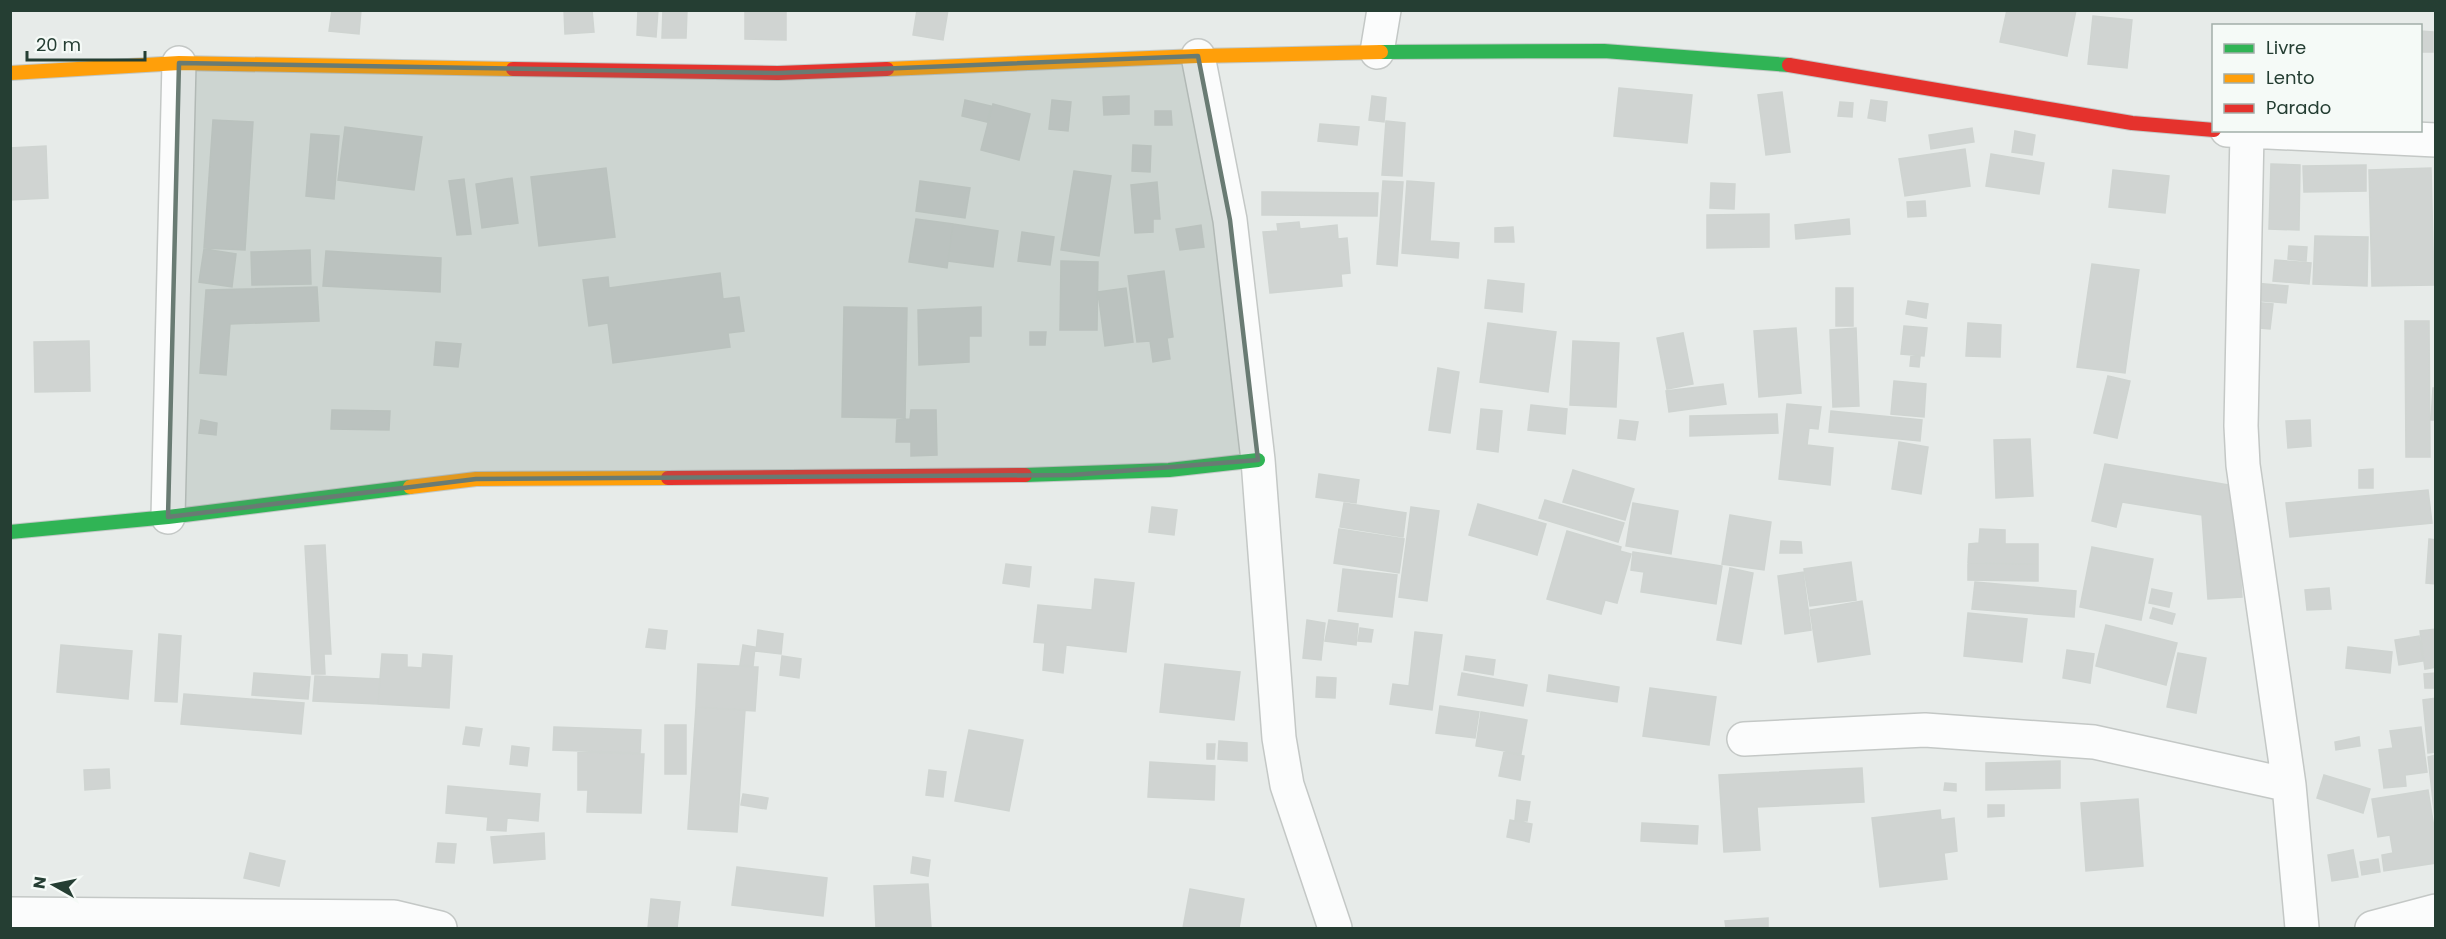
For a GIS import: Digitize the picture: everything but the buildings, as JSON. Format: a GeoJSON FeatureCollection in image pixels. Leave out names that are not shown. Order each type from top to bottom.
{"type":"FeatureCollection","features":[{"type":"Feature","properties":{"kind":"street"},"geometry":{"type":"LineString","coordinates":[[1377,52],[1384,10]]}},
{"type":"Feature","properties":{"kind":"street"},"geometry":{"type":"LineString","coordinates":[[10,73],[179,63],[778,73],[1198,56],[1604,51],[1776,63],[2132,123],[2212,129]]}},
{"type":"Feature","properties":{"kind":"street"},"geometry":{"type":"LineString","coordinates":[[1198,56],[1230,219],[1258,460],[1279,738],[1287,786],[1335,928]]}},
{"type":"Feature","properties":{"kind":"street"},"geometry":{"type":"LineString","coordinates":[[168,517],[179,63]]}},
{"type":"Feature","properties":{"kind":"street"},"geometry":{"type":"LineString","coordinates":[[2237,132],[2243,465],[2289,785],[2302,928]]}},
{"type":"Feature","properties":{"kind":"street"},"geometry":{"type":"LineString","coordinates":[[2259,132],[2436,140]]}},
{"type":"Feature","properties":{"kind":"street"},"geometry":{"type":"LineString","coordinates":[[10,532],[168,517],[476,479],[1072,475],[1169,470],[1258,460]]}},
{"type":"Feature","properties":{"kind":"street"},"geometry":{"type":"LineString","coordinates":[[1744,739],[1925,730],[2094,742],[2289,785]]}},
{"type":"Feature","properties":{"kind":"street"},"geometry":{"type":"LineString","coordinates":[[2372,928],[2436,911]]}},
{"type":"Feature","properties":{"kind":"street"},"geometry":{"type":"LineString","coordinates":[[10,914],[394,917],[440,928]]}},
{"type":"Feature","properties":{"kind":"highlighted area"},"geometry":{"type":"Polygon","coordinates":[[[1198,56],[1230,220],[1258,460],[1072,475],[476,479],[168,517],[179,63],[778,73],[1198,56]]]}},
{"type":"Feature","properties":{"kind":"traffic: fast"},"geometry":{"type":"LineString","coordinates":[[1381,52],[1604,51],[1789,65]]}},
{"type":"Feature","properties":{"kind":"traffic: fast"},"geometry":{"type":"LineString","coordinates":[[1025,475],[1169,470],[1258,460]]}},
{"type":"Feature","properties":{"kind":"traffic: fast"},"geometry":{"type":"LineString","coordinates":[[10,532],[168,517],[410,487]]}},
{"type":"Feature","properties":{"kind":"traffic: slow"},"geometry":{"type":"LineString","coordinates":[[887,69],[1198,56],[1381,52]]}},
{"type":"Feature","properties":{"kind":"traffic: slow"},"geometry":{"type":"LineString","coordinates":[[10,73],[179,63],[513,69]]}},
{"type":"Feature","properties":{"kind":"traffic: slow"},"geometry":{"type":"LineString","coordinates":[[410,487],[476,479],[668,478]]}},
{"type":"Feature","properties":{"kind":"traffic: jam"},"geometry":{"type":"LineString","coordinates":[[1789,65],[2132,123],[2212,130]]}},
{"type":"Feature","properties":{"kind":"traffic: jam"},"geometry":{"type":"LineString","coordinates":[[513,69],[778,73],[887,69]]}},
{"type":"Feature","properties":{"kind":"traffic: jam"},"geometry":{"type":"LineString","coordinates":[[668,478],[1025,475]]}}]}
